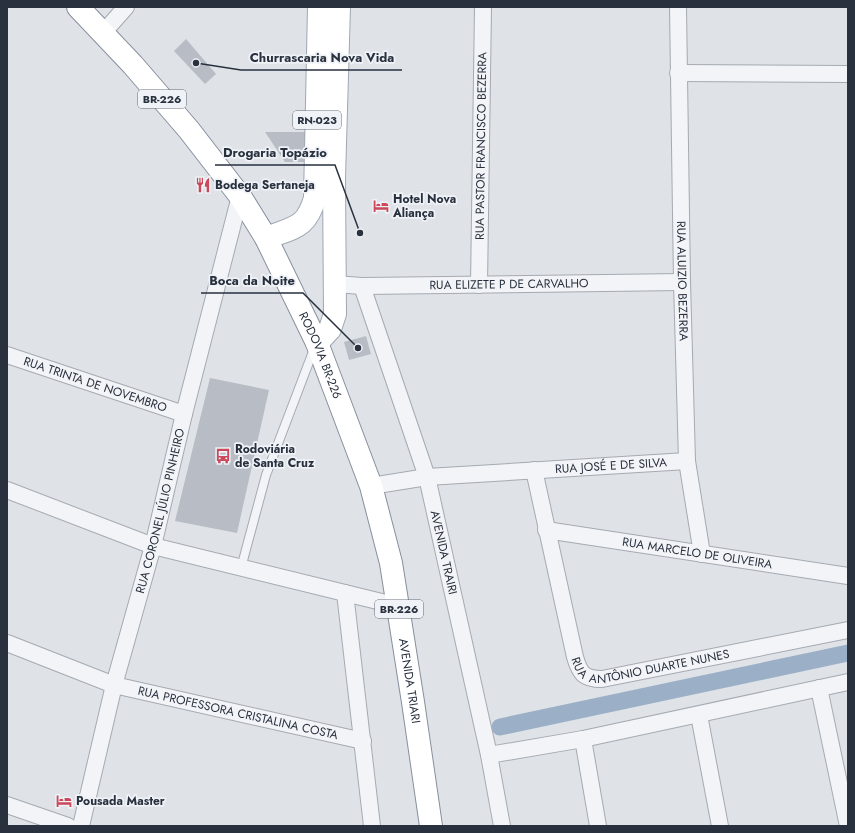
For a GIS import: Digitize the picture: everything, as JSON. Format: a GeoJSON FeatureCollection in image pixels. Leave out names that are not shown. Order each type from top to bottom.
{"type":"FeatureCollection","features":[{"type":"Feature","properties":{"kind":"main road","name":"RODOVIA BR-226"},"geometry":{"type":"LineString","coordinates":[[78,7],[189,130],[240,196],[266,238],[317,343],[371,486]]}},
{"type":"Feature","properties":{"kind":"main road","name":"RN-023"},"geometry":{"type":"LineString","coordinates":[[266,238],[304,222],[309,215],[315,198],[319,7]]}},
{"type":"Feature","properties":{"kind":"main road","name":"RN-023"},"geometry":{"type":"LineString","coordinates":[[335,284],[334,178],[339,7]]}},
{"type":"Feature","properties":{"kind":"main road"},"geometry":{"type":"LineString","coordinates":[[317,343],[326,334],[333,322],[335,314],[335,284]]}},
{"type":"Feature","properties":{"kind":"main road","name":"AVENIDA TRIARI"},"geometry":{"type":"LineString","coordinates":[[371,486],[391,563],[431,826]]}},
{"type":"Feature","properties":{"kind":"street"},"geometry":{"type":"LineString","coordinates":[[103,34],[125,7]]}},
{"type":"Feature","properties":{"kind":"street","name":"RUA PASTOR FRANCISCO BEZERRA"},"geometry":{"type":"LineString","coordinates":[[479,285],[483,7]]}},
{"type":"Feature","properties":{"kind":"street","name":"RUA ALUIZIO BEZERRA"},"geometry":{"type":"LineString","coordinates":[[678,7],[682,282],[687,461],[702,554]]}},
{"type":"Feature","properties":{"kind":"street"},"geometry":{"type":"LineString","coordinates":[[678,73],[848,74]]}},
{"type":"Feature","properties":{"kind":"street","name":"RUA CORONEL JÚLIO PINHEIRO"},"geometry":{"type":"LineString","coordinates":[[81,826],[114,685],[152,546],[240,196]]}},
{"type":"Feature","properties":{"kind":"street","name":"RUA ELIZETE P DE CARVALHO"},"geometry":{"type":"LineString","coordinates":[[335,284],[362,286],[682,282]]}},
{"type":"Feature","properties":{"kind":"street","name":"AVENIDA TRAIRI"},"geometry":{"type":"LineString","coordinates":[[362,286],[427,477],[489,755],[502,826]]}},
{"type":"Feature","properties":{"kind":"street","name":"RUA TRINTA DE NOVEMBRO"},"geometry":{"type":"LineString","coordinates":[[7,355],[184,414]]}},
{"type":"Feature","properties":{"kind":"street","name":"RUA JOSÉ E DE SILVA"},"geometry":{"type":"LineString","coordinates":[[371,486],[427,477],[687,461]]}},
{"type":"Feature","properties":{"kind":"street","name":"RUA ANTÔNIO DUARTE NUNES"},"geometry":{"type":"LineString","coordinates":[[534,470],[546,530],[577,664],[580,670],[587,677],[602,679],[848,630]]}},
{"type":"Feature","properties":{"kind":"street"},"geometry":{"type":"LineString","coordinates":[[7,490],[152,546],[398,606]]}},
{"type":"Feature","properties":{"kind":"street","name":"RUA MARCELO DE OLIVEIRA"},"geometry":{"type":"LineString","coordinates":[[546,530],[848,576]]}},
{"type":"Feature","properties":{"kind":"street"},"geometry":{"type":"LineString","coordinates":[[345,593],[372,826]]}},
{"type":"Feature","properties":{"kind":"street","name":"RUA PROFESSORA CRISTALINA COSTA"},"geometry":{"type":"LineString","coordinates":[[7,643],[114,685],[363,741]]}},
{"type":"Feature","properties":{"kind":"street"},"geometry":{"type":"LineString","coordinates":[[489,755],[583,739],[848,682]]}},
{"type":"Feature","properties":{"kind":"street"},"geometry":{"type":"LineString","coordinates":[[819,688],[848,826]]}},
{"type":"Feature","properties":{"kind":"street"},"geometry":{"type":"LineString","coordinates":[[699,715],[720,826]]}},
{"type":"Feature","properties":{"kind":"street"},"geometry":{"type":"LineString","coordinates":[[583,739],[598,826]]}},
{"type":"Feature","properties":{"kind":"street"},"geometry":{"type":"LineString","coordinates":[[7,805],[68,826]]}},
{"type":"Feature","properties":{"kind":"lane"},"geometry":{"type":"LineString","coordinates":[[241,568],[266,475],[317,343]]}},
{"type":"Feature","properties":{"kind":"building"},"geometry":{"type":"Polygon","coordinates":[[[186,39],[216,74],[205,84],[174,51],[186,39]]]}},
{"type":"Feature","properties":{"kind":"building"},"geometry":{"type":"Polygon","coordinates":[[[265,132],[308,132],[308,162],[285,162],[265,132]]]}},
{"type":"Feature","properties":{"kind":"building"},"geometry":{"type":"Polygon","coordinates":[[[366,336],[371,354],[349,360],[344,342],[366,336]]]}},
{"type":"Feature","properties":{"kind":"building","name":"Rodoviária de Santa Cruz"},"geometry":{"type":"Polygon","coordinates":[[[210,378],[269,390],[237,533],[175,521],[210,378]]]}},
{"type":"Feature","properties":{"kind":"waterway"},"geometry":{"type":"LineString","coordinates":[[500,727],[848,653]]}},
{"type":"Feature","properties":{"kind":"place","name":"Churrascaria Nova Vida"},"geometry":{"type":"Point","coordinates":[196,63]}},
{"type":"Feature","properties":{"kind":"place","name":"Bodega Sertaneja"},"geometry":{"type":"Point","coordinates":[203,185]}},
{"type":"Feature","properties":{"kind":"place","name":"Hotel Nova Aliança"},"geometry":{"type":"Point","coordinates":[381,206]}},
{"type":"Feature","properties":{"kind":"place","name":"Drogaria Topázio"},"geometry":{"type":"Point","coordinates":[360,233]}},
{"type":"Feature","properties":{"kind":"place","name":"Boca da Noite"},"geometry":{"type":"Point","coordinates":[358,348]}},
{"type":"Feature","properties":{"kind":"place","name":"Rodoviária de Santa Cruz"},"geometry":{"type":"Point","coordinates":[223,456]}},
{"type":"Feature","properties":{"kind":"place","name":"Pousada Master"},"geometry":{"type":"Point","coordinates":[64,801]}}]}
